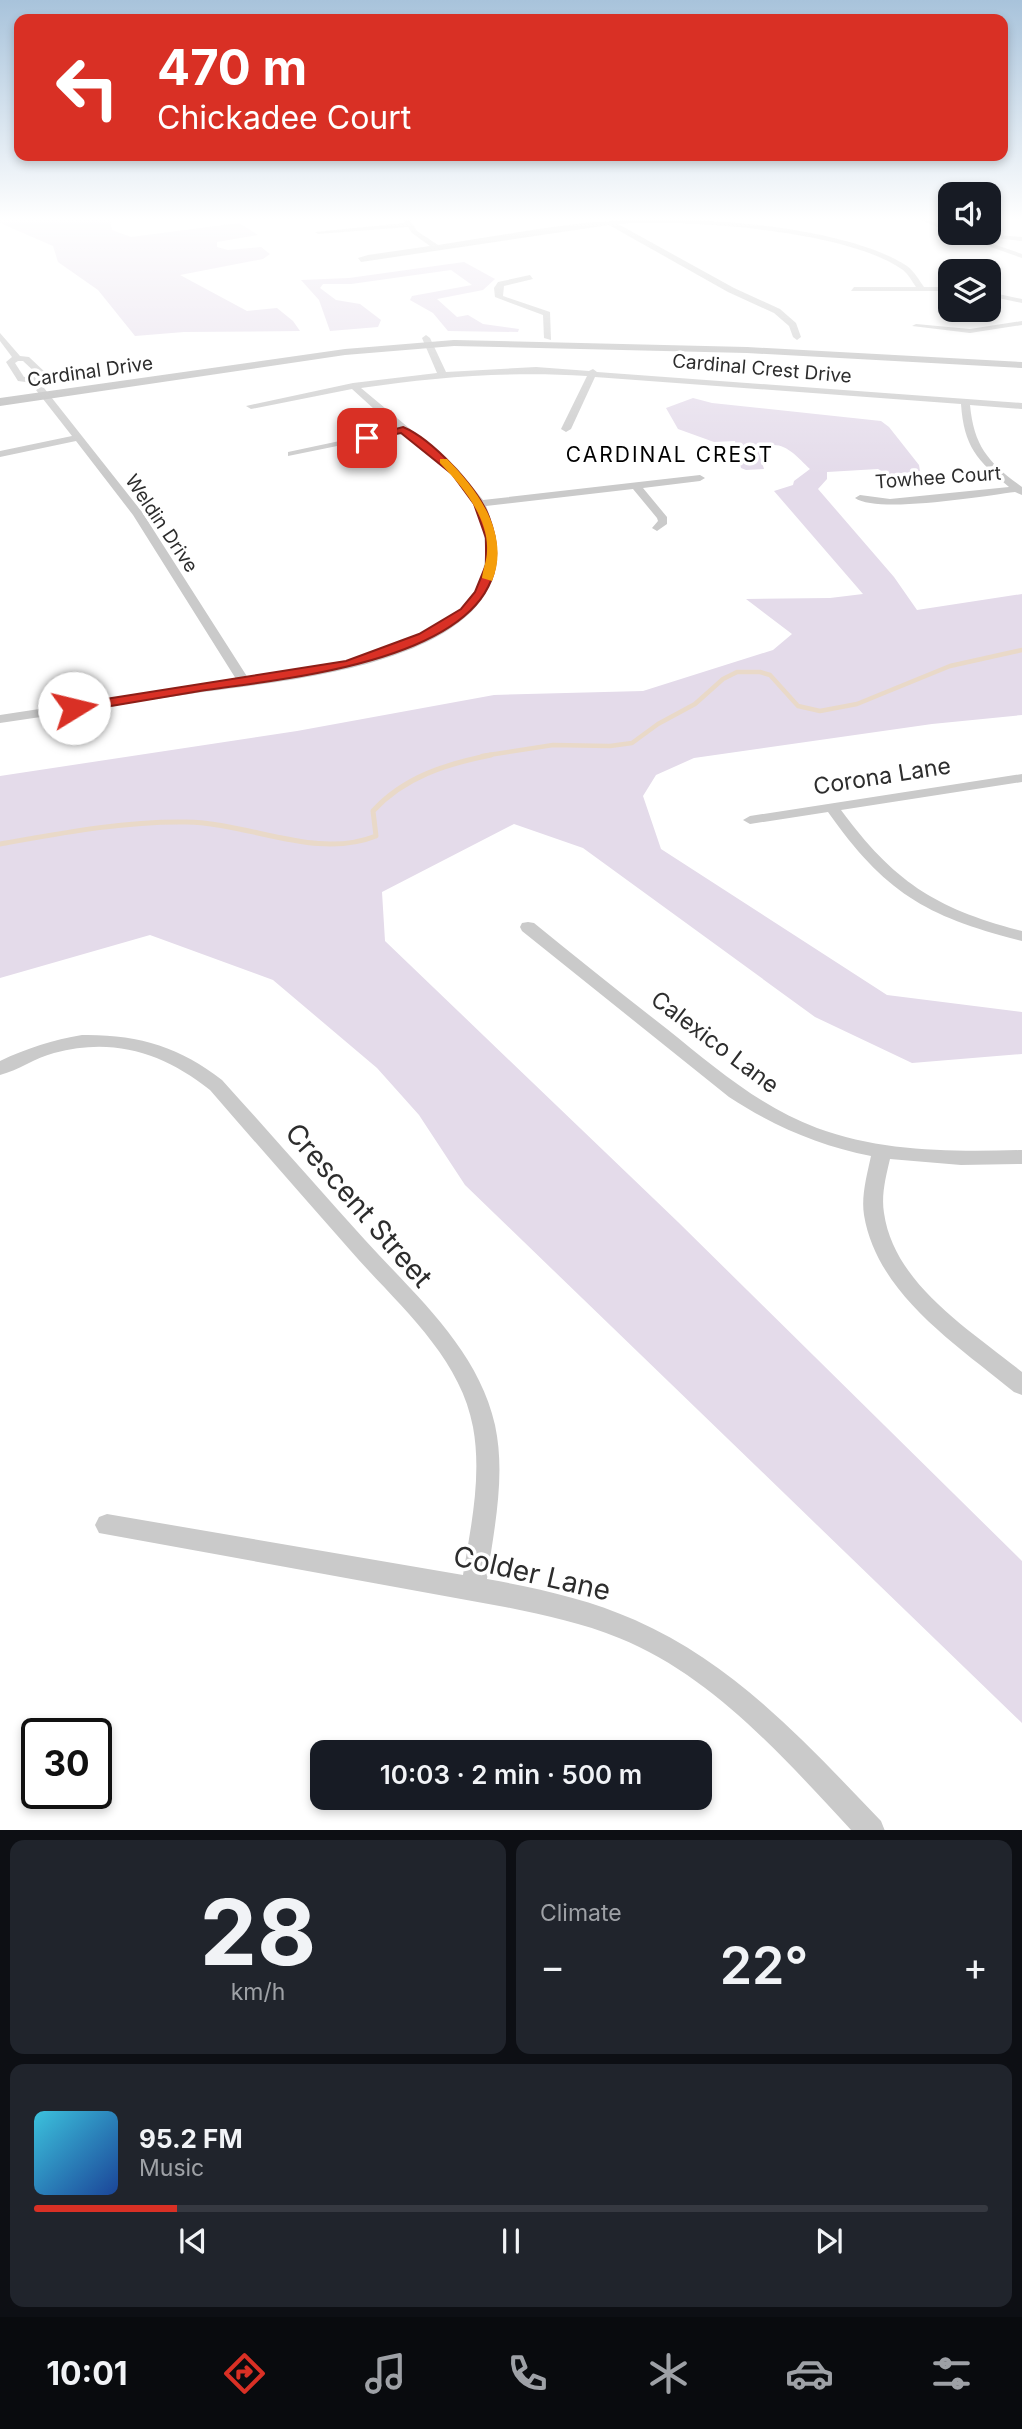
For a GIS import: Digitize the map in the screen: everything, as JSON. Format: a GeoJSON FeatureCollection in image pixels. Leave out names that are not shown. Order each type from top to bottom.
{"type":"FeatureCollection","features":[{"type":"Feature","properties":{"kind":"main road","name":"Cardinal Drive"},"geometry":{"type":"LineString","coordinates":[[0,396],[428,341],[548,338],[848,349],[1022,359]]}},
{"type":"Feature","properties":{"kind":"main road","name":"Cardinal Drive"},"geometry":{"type":"LineString","coordinates":[[428,341],[851,355],[1022,365]]}},
{"type":"Feature","properties":{"kind":"main road","name":"Cardinal Drive"},"geometry":{"type":"LineString","coordinates":[[0,402],[43,392]]}},
{"type":"Feature","properties":{"kind":"street"},"geometry":{"type":"LineString","coordinates":[[523,305],[547,314],[548,338]]}},
{"type":"Feature","properties":{"kind":"street"},"geometry":{"type":"LineString","coordinates":[[765,305],[777,311],[793,326],[797,337]]}},
{"type":"Feature","properties":{"kind":"street"},"geometry":{"type":"LineString","coordinates":[[916,327],[970,331],[1022,323]]}},
{"type":"Feature","properties":{"kind":"street"},"geometry":{"type":"LineString","coordinates":[[0,335],[17,358]]}},
{"type":"Feature","properties":{"kind":"street"},"geometry":{"type":"LineString","coordinates":[[428,341],[442,373]]}},
{"type":"Feature","properties":{"kind":"street","name":"Cardinal Crest Drive"},"geometry":{"type":"LineString","coordinates":[[251,406],[354,386],[442,373],[508,370],[593,372],[1022,406]]}},
{"type":"Feature","properties":{"kind":"street"},"geometry":{"type":"LineString","coordinates":[[566,429],[593,372]]}},
{"type":"Feature","properties":{"kind":"street"},"geometry":{"type":"LineString","coordinates":[[0,719],[325,669],[375,656],[424,637],[465,612],[480,592],[492,565],[492,538],[479,504],[455,472],[354,386]]}},
{"type":"Feature","properties":{"kind":"street","name":"Weldin Drive"},"geometry":{"type":"LineString","coordinates":[[43,392],[138,514],[244,682]]}},
{"type":"Feature","properties":{"kind":"street"},"geometry":{"type":"LineString","coordinates":[[965,402],[966,432],[971,442],[986,463],[1020,491]]}},
{"type":"Feature","properties":{"kind":"street"},"geometry":{"type":"LineString","coordinates":[[291,454],[403,430]]}},
{"type":"Feature","properties":{"kind":"street"},"geometry":{"type":"LineString","coordinates":[[0,454],[79,438]]}},
{"type":"Feature","properties":{"kind":"street"},"geometry":{"type":"LineString","coordinates":[[479,504],[700,478]]}},
{"type":"Feature","properties":{"kind":"street"},"geometry":{"type":"LineString","coordinates":[[635,485],[662,517],[663,522],[657,528]]}},
{"type":"Feature","properties":{"kind":"street","name":"Towhee Court"},"geometry":{"type":"LineString","coordinates":[[860,498],[890,502],[1020,491]]}},
{"type":"Feature","properties":{"kind":"street","name":"Corona Lane"},"geometry":{"type":"LineString","coordinates":[[750,820],[1022,778]]}},
{"type":"Feature","properties":{"kind":"street"},"geometry":{"type":"LineString","coordinates":[[831,807],[878,869],[908,892],[967,920],[1022,936]]}},
{"type":"Feature","properties":{"kind":"street","name":"Calexico Lane"},"geometry":{"type":"LineString","coordinates":[[528,927],[748,1102],[808,1132],[882,1151],[937,1157],[1022,1157]]}},
{"type":"Feature","properties":{"kind":"street","name":"Crescent Street"},"geometry":{"type":"LineString","coordinates":[[0,1069],[55,1047],[75,1043],[121,1041],[145,1045],[183,1058],[216,1084],[443,1342],[473,1392],[484,1424],[489,1458],[489,1486],[473,1589]]}},
{"type":"Feature","properties":{"kind":"street"},"geometry":{"type":"LineString","coordinates":[[882,1151],[873,1212],[877,1234],[887,1256],[900,1277],[923,1301],[1022,1385]]}},
{"type":"Feature","properties":{"kind":"street","name":"Colder Lane"},"geometry":{"type":"LineString","coordinates":[[107,1525],[473,1589],[562,1609],[619,1626],[653,1640],[709,1674],[773,1728],[871,1830]]}},
{"type":"Feature","properties":{"kind":"shaded area"},"geometry":{"type":"Polygon","coordinates":[[[110,305],[237,305],[247,311],[277,308],[293,321],[300,331],[184,332],[135,336],[110,305]]]}},
{"type":"Feature","properties":{"kind":"shaded area"},"geometry":{"type":"Polygon","coordinates":[[[321,305],[362,305],[381,320],[378,327],[330,331],[321,305]]]}},
{"type":"Feature","properties":{"kind":"shaded area"},"geometry":{"type":"Polygon","coordinates":[[[420,305],[444,305],[457,317],[468,315],[483,324],[519,329],[518,332],[448,331],[433,313],[420,305]]]}},
{"type":"Feature","properties":{"kind":"shaded area"},"geometry":{"type":"Polygon","coordinates":[[[693,398],[712,403],[881,421],[889,427],[919,465],[920,471],[897,480],[878,469],[827,472],[827,479],[818,489],[894,577],[917,610],[1022,594],[1022,715],[932,724],[694,758],[656,775],[643,796],[661,849],[887,995],[1022,1012],[1022,1054],[912,1063],[815,1017],[583,848],[514,824],[382,892],[385,941],[678,1222],[1022,1561],[1022,1723],[465,1185],[419,1115],[377,1068],[273,980],[150,935],[0,978],[0,776],[297,731],[494,695],[643,691],[773,650],[792,634],[746,599],[830,598],[863,594],[774,491],[793,485],[794,481],[810,469],[787,449],[774,445],[758,450],[764,469],[741,468],[735,441],[714,442],[678,429],[666,408],[693,398]]]}},
{"type":"Feature","properties":{"kind":"waterway"},"geometry":{"type":"LineString","coordinates":[[482,756],[553,745],[610,746],[632,743],[658,724],[695,704],[723,679],[737,672],[770,675],[798,706],[820,711],[857,704],[950,666],[1022,650]]}},
{"type":"Feature","properties":{"kind":"waterway"},"geometry":{"type":"LineString","coordinates":[[0,844],[70,832],[163,822],[210,824],[307,842],[353,842],[376,836],[373,811],[398,789],[442,768],[491,755]]}},
{"type":"Feature","properties":{"kind":"slow traffic"},"geometry":{"type":"LineString","coordinates":[[443,461],[467,485],[486,519],[493,549],[492,565],[487,578]]}},
{"type":"Feature","properties":{"kind":"district","name":"CARDINAL CREST"},"geometry":{"type":"Point","coordinates":[670,455]}},
{"type":"Feature","properties":{"kind":"route"},"geometry":{"type":"LineString","coordinates":[[74,708],[348,664],[424,637],[465,612],[480,592],[492,565],[492,538],[479,504],[467,485],[445,462],[403,430],[367,438]]}}]}
